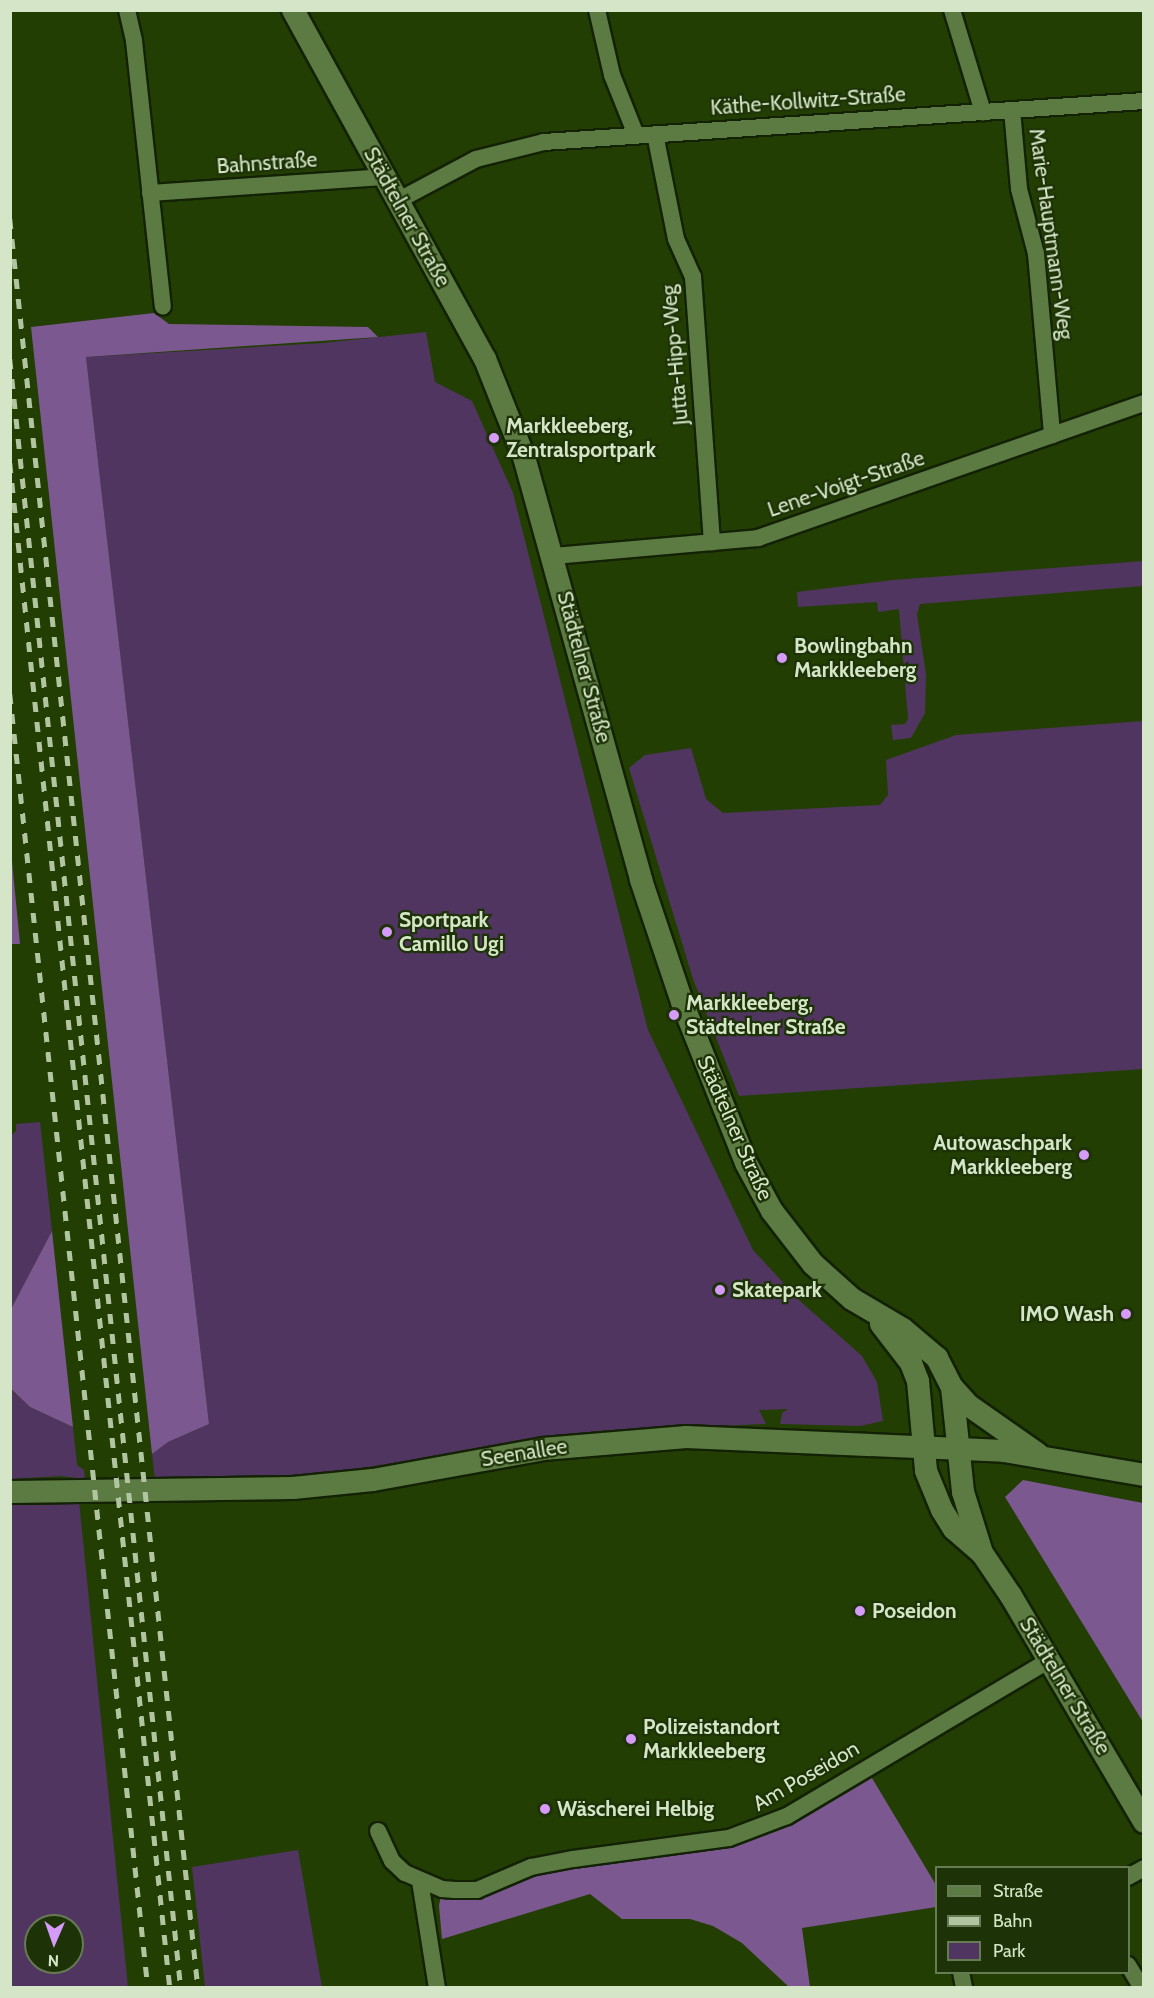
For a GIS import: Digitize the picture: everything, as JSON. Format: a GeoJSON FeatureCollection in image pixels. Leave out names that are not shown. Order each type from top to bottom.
{"type":"FeatureCollection","features":[{"type":"Feature","properties":{"kind":"street"},"geometry":{"type":"LineString","coordinates":[[127,10],[134,41],[163,306]]}},
{"type":"Feature","properties":{"kind":"street","name":"Städtelner Straße"},"geometry":{"type":"LineString","coordinates":[[293,10],[484,359],[524,457],[641,880],[682,1002],[742,1154],[767,1203],[792,1239],[831,1281],[872,1314],[926,1345],[937,1358],[952,1387],[963,1492],[982,1553],[1143,1822]]}},
{"type":"Feature","properties":{"kind":"street"},"geometry":{"type":"LineString","coordinates":[[597,10],[612,75],[636,135]]}},
{"type":"Feature","properties":{"kind":"street"},"geometry":{"type":"LineString","coordinates":[[952,10],[983,112]]}},
{"type":"Feature","properties":{"kind":"street","name":"Käthe-Kollwitz-Straße"},"geometry":{"type":"LineString","coordinates":[[399,200],[476,159],[507,149],[636,135],[1143,101]]}},
{"type":"Feature","properties":{"kind":"street","name":"Marie-Hauptmann-Weg"},"geometry":{"type":"LineString","coordinates":[[1012,110],[1019,189],[1035,254],[1052,435]]}},
{"type":"Feature","properties":{"kind":"street","name":"Jutta-Hipp-Weg"},"geometry":{"type":"LineString","coordinates":[[655,134],[674,230],[693,277],[712,542]]}},
{"type":"Feature","properties":{"kind":"street","name":"Bahnstraße"},"geometry":{"type":"LineString","coordinates":[[150,193],[386,177]]}},
{"type":"Feature","properties":{"kind":"street","name":"Lene-Voigt-Straße"},"geometry":{"type":"LineString","coordinates":[[553,556],[758,538],[1143,404]]}},
{"type":"Feature","properties":{"kind":"street","name":"Städtelner Straße"},"geometry":{"type":"LineString","coordinates":[[872,1314],[911,1363],[921,1395],[926,1471],[942,1510],[954,1529],[982,1553]]}},
{"type":"Feature","properties":{"kind":"street","name":"Seenallee"},"geometry":{"type":"LineString","coordinates":[[952,1387],[968,1405],[1039,1455]]}},
{"type":"Feature","properties":{"kind":"street","name":"Seenallee"},"geometry":{"type":"LineString","coordinates":[[10,1492],[303,1487],[373,1480],[543,1449],[686,1437],[958,1448],[1039,1455],[1143,1475]]}},
{"type":"Feature","properties":{"kind":"street","name":"Am Poseidon"},"geometry":{"type":"LineString","coordinates":[[378,1831],[392,1861],[420,1881],[442,1889],[477,1890],[531,1867],[754,1831],[787,1816],[1048,1661]]}},
{"type":"Feature","properties":{"kind":"street"},"geometry":{"type":"LineString","coordinates":[[1130,1876],[1143,1868]]}},
{"type":"Feature","properties":{"kind":"street"},"geometry":{"type":"LineString","coordinates":[[420,1881],[437,1988]]}},
{"type":"Feature","properties":{"kind":"street"},"geometry":{"type":"LineString","coordinates":[[1130,1968],[1142,1988]]}},
{"type":"Feature","properties":{"kind":"green space","name":"Sportpark Camillo Ugi"},"geometry":{"type":"Polygon","coordinates":[[[426,332],[435,382],[472,401],[513,493],[648,1030],[753,1250],[800,1301],[862,1356],[877,1382],[883,1421],[860,1426],[780,1424],[782,1413],[788,1409],[759,1410],[766,1424],[596,1431],[323,1474],[155,1479],[152,1454],[168,1442],[209,1424],[86,357],[323,343],[426,332]]]}},
{"type":"Feature","properties":{"kind":"green space"},"geometry":{"type":"Polygon","coordinates":[[[1143,561],[1143,586],[920,604],[917,614],[926,675],[925,713],[911,738],[893,740],[891,725],[905,724],[908,719],[899,609],[878,612],[877,602],[798,607],[797,592],[893,580],[1143,561]]]}},
{"type":"Feature","properties":{"kind":"green space"},"geometry":{"type":"Polygon","coordinates":[[[1143,721],[1143,1069],[739,1096],[693,979],[629,768],[645,755],[691,748],[706,799],[723,813],[880,805],[888,795],[886,760],[956,735],[1143,721]]]}},
{"type":"Feature","properties":{"kind":"green space"},"geometry":{"type":"Polygon","coordinates":[[[40,1122],[52,1231],[11,1309],[11,1136],[16,1131],[16,1124],[40,1122]]]}},
{"type":"Feature","properties":{"kind":"green space"},"geometry":{"type":"Polygon","coordinates":[[[10,1389],[30,1407],[73,1427],[77,1465],[84,1470],[85,1479],[61,1476],[11,1479],[10,1389]]]}},
{"type":"Feature","properties":{"kind":"green space"},"geometry":{"type":"Polygon","coordinates":[[[78,1491],[128,1987],[11,1987],[10,1492],[78,1491]]]}},
{"type":"Feature","properties":{"kind":"green space"},"geometry":{"type":"Polygon","coordinates":[[[298,1850],[322,1987],[205,1987],[192,1867],[298,1850]]]}},
{"type":"Feature","properties":{"kind":"shaded area"},"geometry":{"type":"Polygon","coordinates":[[[154,313],[169,324],[368,327],[378,337],[86,357],[209,1424],[168,1442],[152,1454],[31,327],[154,313]]]}},
{"type":"Feature","properties":{"kind":"shaded area"},"geometry":{"type":"Polygon","coordinates":[[[11,851],[20,944],[10,944],[11,851]]]}},
{"type":"Feature","properties":{"kind":"shaded area"},"geometry":{"type":"Polygon","coordinates":[[[52,1231],[73,1427],[30,1407],[11,1389],[11,1309],[52,1231]]]}},
{"type":"Feature","properties":{"kind":"shaded area"},"geometry":{"type":"Polygon","coordinates":[[[1023,1480],[1143,1503],[1143,1722],[1005,1497],[1023,1480]]]}},
{"type":"Feature","properties":{"kind":"shaded area"},"geometry":{"type":"Polygon","coordinates":[[[866,1768],[935,1883],[935,1907],[802,1928],[810,1987],[790,1988],[742,1943],[713,1926],[690,1919],[622,1919],[590,1894],[442,1939],[439,1906],[442,1889],[455,1890],[531,1867],[729,1838],[866,1768]]]}},
{"type":"Feature","properties":{"kind":"railway"},"geometry":{"type":"LineString","coordinates":[[10,219],[198,1988]]}},
{"type":"Feature","properties":{"kind":"railway"},"geometry":{"type":"LineString","coordinates":[[10,359],[181,1988]]}},
{"type":"Feature","properties":{"kind":"railway"},"geometry":{"type":"LineString","coordinates":[[10,463],[170,1988]]}},
{"type":"Feature","properties":{"kind":"railway"},"geometry":{"type":"LineString","coordinates":[[10,694],[148,1988]]}},
{"type":"Feature","properties":{"kind":"place","name":"Markkleeberg, Zentralsportpark"},"geometry":{"type":"Point","coordinates":[494,438]}},
{"type":"Feature","properties":{"kind":"place","name":"Bowlingbahn Markkleeberg"},"geometry":{"type":"Point","coordinates":[782,658]}},
{"type":"Feature","properties":{"kind":"place","name":"Sportpark Camillo Ugi"},"geometry":{"type":"Point","coordinates":[387,932]}},
{"type":"Feature","properties":{"kind":"place","name":"Markkleeberg, Städtelner Straße"},"geometry":{"type":"Point","coordinates":[674,1015]}},
{"type":"Feature","properties":{"kind":"place","name":"Autowaschpark Markkleeberg"},"geometry":{"type":"Point","coordinates":[1084,1155]}},
{"type":"Feature","properties":{"kind":"place","name":"Skatepark"},"geometry":{"type":"Point","coordinates":[720,1290]}},
{"type":"Feature","properties":{"kind":"place","name":"IMO Wash"},"geometry":{"type":"Point","coordinates":[1126,1314]}},
{"type":"Feature","properties":{"kind":"place","name":"Poseidon"},"geometry":{"type":"Point","coordinates":[860,1611]}},
{"type":"Feature","properties":{"kind":"place","name":"Polizeistandort Markkleeberg"},"geometry":{"type":"Point","coordinates":[631,1739]}},
{"type":"Feature","properties":{"kind":"place","name":"Wäscherei Helbig"},"geometry":{"type":"Point","coordinates":[545,1809]}}]}
